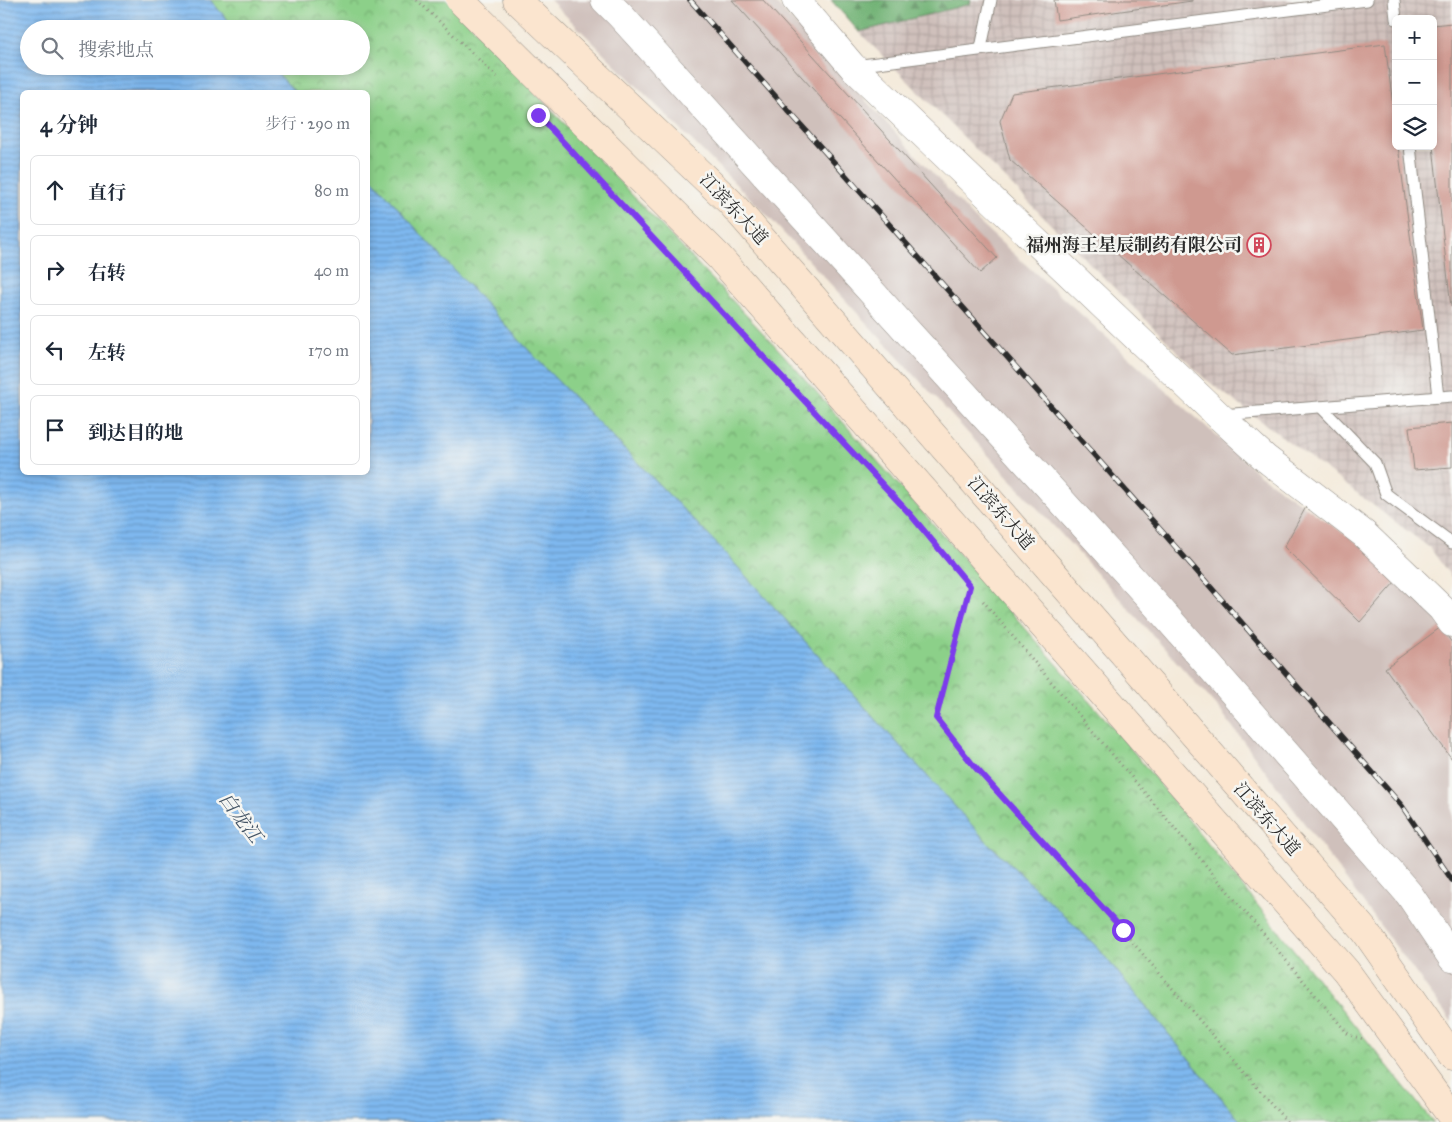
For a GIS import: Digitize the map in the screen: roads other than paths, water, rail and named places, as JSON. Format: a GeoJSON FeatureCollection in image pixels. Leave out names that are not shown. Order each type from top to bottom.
{"type":"FeatureCollection","features":[{"type":"Feature","properties":{"kind":"main road"},"geometry":{"type":"LineString","coordinates":[[460,0],[719,257],[1346,971],[1452,1117]]}},
{"type":"Feature","properties":{"kind":"main road","name":"江滨东大道"},"geometry":{"type":"LineString","coordinates":[[517,0],[730,202],[1365,931],[1452,1056]]}},
{"type":"Feature","properties":{"kind":"street"},"geometry":{"type":"LineString","coordinates":[[605,0],[1157,606],[1409,894],[1452,958]]}},
{"type":"Feature","properties":{"kind":"street"},"geometry":{"type":"LineString","coordinates":[[796,0],[852,66],[1219,416],[1265,458],[1364,534],[1442,609],[1452,622]]}},
{"type":"Feature","properties":{"kind":"lane"},"geometry":{"type":"LineString","coordinates":[[981,48],[991,0]]}},
{"type":"Feature","properties":{"kind":"lane"},"geometry":{"type":"LineString","coordinates":[[852,66],[1367,0]]}},
{"type":"Feature","properties":{"kind":"lane"},"geometry":{"type":"LineString","coordinates":[[1394,0],[1396,15]]}},
{"type":"Feature","properties":{"kind":"lane"},"geometry":{"type":"LineString","coordinates":[[1410,150],[1438,397]]}},
{"type":"Feature","properties":{"kind":"lane"},"geometry":{"type":"LineString","coordinates":[[1219,416],[1452,396]]}},
{"type":"Feature","properties":{"kind":"lane"},"geometry":{"type":"LineString","coordinates":[[1321,406],[1374,463],[1386,494],[1452,544]]}},
{"type":"Feature","properties":{"kind":"water","name":"白龙江"},"geometry":{"type":"Polygon","coordinates":[[[0,0],[210,0],[228,20],[20,20],[20,75],[279,75],[293,90],[20,90],[20,475],[370,475],[370,176],[427,241],[548,371],[714,541],[988,843],[1097,947],[1241,1122],[0,1122],[0,0]]]}},
{"type":"Feature","properties":{"kind":"railway"},"geometry":{"type":"LineString","coordinates":[[690,0],[1166,536],[1402,806],[1452,880]]}},
{"type":"Feature","properties":{"kind":"place","name":"福州海王星辰制药有限公司"},"geometry":{"type":"Point","coordinates":[1259,245]}}]}
